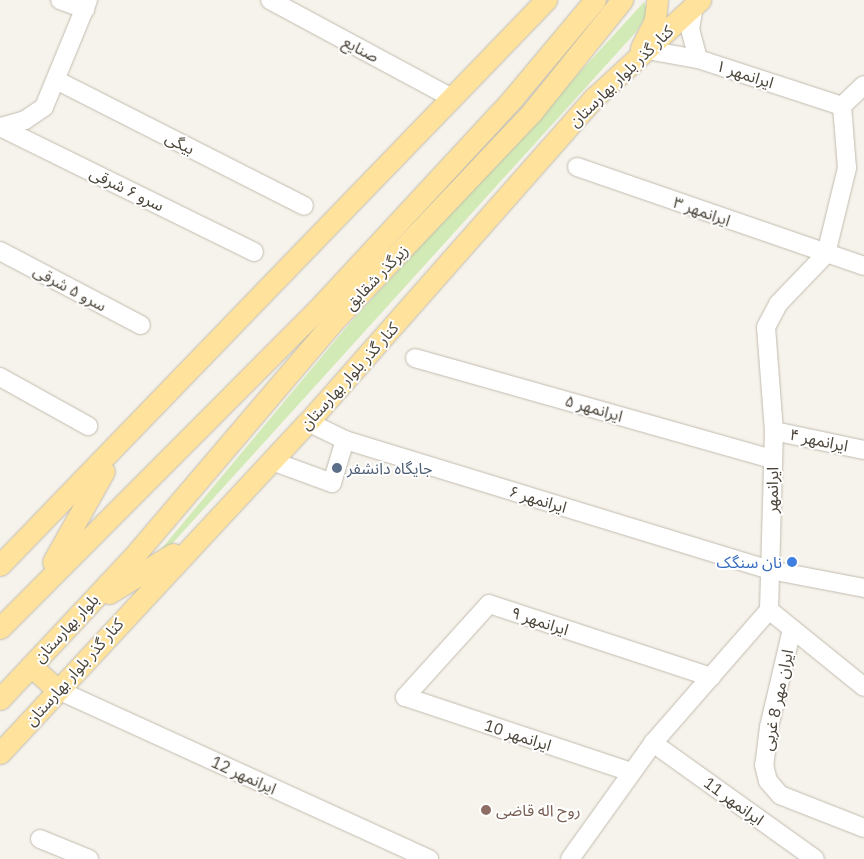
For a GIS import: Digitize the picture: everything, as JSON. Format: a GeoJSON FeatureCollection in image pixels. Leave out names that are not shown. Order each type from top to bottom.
{"type":"FeatureCollection","features":[{"type":"Feature","properties":{"kind":"main road"},"geometry":{"type":"LineString","coordinates":[[0,565],[115,451],[546,0]]}},
{"type":"Feature","properties":{"kind":"main road","name":"زیرگذر شقایق"},"geometry":{"type":"LineString","coordinates":[[37,591],[105,518],[317,310],[513,98],[595,0]]}},
{"type":"Feature","properties":{"kind":"main road","name":"زیرگذر شقایق"},"geometry":{"type":"LineString","coordinates":[[133,557],[331,324],[532,112],[622,0]]}},
{"type":"Feature","properties":{"kind":"main road"},"geometry":{"type":"LineString","coordinates":[[641,55],[658,3]]}},
{"type":"Feature","properties":{"kind":"main road","name":"کنار گذر بلوار بهارستان"},"geometry":{"type":"LineString","coordinates":[[0,753],[308,422],[595,97],[697,3]]}},
{"type":"Feature","properties":{"kind":"main road"},"geometry":{"type":"LineString","coordinates":[[0,628],[37,591],[115,451]]}},
{"type":"Feature","properties":{"kind":"main road"},"geometry":{"type":"LineString","coordinates":[[84,608],[197,540]]}},
{"type":"Feature","properties":{"kind":"main road","name":"بلوار بهارستان"},"geometry":{"type":"LineString","coordinates":[[0,699],[133,557]]}},
{"type":"Feature","properties":{"kind":"main road"},"geometry":{"type":"LineString","coordinates":[[31,666],[58,690]]}},
{"type":"Feature","properties":{"kind":"street"},"geometry":{"type":"LineString","coordinates":[[1,127],[25,120],[44,107],[86,4],[60,0]]}},
{"type":"Feature","properties":{"kind":"street","name":"صنایع"},"geometry":{"type":"LineString","coordinates":[[270,0],[452,98]]}},
{"type":"Feature","properties":{"kind":"street"},"geometry":{"type":"LineString","coordinates":[[697,3],[690,29],[698,59]]}},
{"type":"Feature","properties":{"kind":"street","name":"ایرانمهر ۱"},"geometry":{"type":"LineString","coordinates":[[641,55],[698,59],[842,106]]}},
{"type":"Feature","properties":{"kind":"street","name":"بیگی"},"geometry":{"type":"LineString","coordinates":[[56,80],[304,206]]}},
{"type":"Feature","properties":{"kind":"street"},"geometry":{"type":"LineString","coordinates":[[842,106],[864,84]]}},
{"type":"Feature","properties":{"kind":"street","name":"ایرانمهر"},"geometry":{"type":"LineString","coordinates":[[770,610],[774,431],[766,327],[778,304],[826,254],[848,168],[842,106]]}},
{"type":"Feature","properties":{"kind":"street","name":"سرو ۶ شرقی"},"geometry":{"type":"LineString","coordinates":[[1,127],[254,252]]}},
{"type":"Feature","properties":{"kind":"street","name":"ایرانمهر ۳"},"geometry":{"type":"LineString","coordinates":[[577,167],[864,266]]}},
{"type":"Feature","properties":{"kind":"street","name":"سرو ۵ شرقی"},"geometry":{"type":"LineString","coordinates":[[0,251],[141,325]]}},
{"type":"Feature","properties":{"kind":"street","name":"ایرانمهر ۵"},"geometry":{"type":"LineString","coordinates":[[416,358],[773,459]]}},
{"type":"Feature","properties":{"kind":"street"},"geometry":{"type":"LineString","coordinates":[[0,377],[88,426]]}},
{"type":"Feature","properties":{"kind":"street","name":"ایرانمهر ۶"},"geometry":{"type":"LineString","coordinates":[[308,422],[346,440],[770,570],[864,588]]}},
{"type":"Feature","properties":{"kind":"street","name":"ایرانمهر ۴"},"geometry":{"type":"LineString","coordinates":[[774,431],[864,450]]}},
{"type":"Feature","properties":{"kind":"street"},"geometry":{"type":"LineString","coordinates":[[272,461],[332,484],[346,440]]}},
{"type":"Feature","properties":{"kind":"street","name":"ایرانمهر ۹"},"geometry":{"type":"LineString","coordinates":[[405,697],[489,604],[711,677]]}},
{"type":"Feature","properties":{"kind":"street"},"geometry":{"type":"LineString","coordinates":[[572,858],[653,743],[770,610],[864,687]]}},
{"type":"Feature","properties":{"kind":"street","name":"ایران مهر 8 غربی"},"geometry":{"type":"LineString","coordinates":[[792,629],[769,727],[764,765],[768,781],[780,795],[864,828]]}},
{"type":"Feature","properties":{"kind":"street","name":"ایرانمهر 12"},"geometry":{"type":"LineString","coordinates":[[58,690],[429,859]]}},
{"type":"Feature","properties":{"kind":"street","name":"ایرانمهر 10"},"geometry":{"type":"LineString","coordinates":[[405,697],[632,772]]}},
{"type":"Feature","properties":{"kind":"street","name":"ایرانمهر 11"},"geometry":{"type":"LineString","coordinates":[[653,743],[815,859]]}},
{"type":"Feature","properties":{"kind":"street"},"geometry":{"type":"LineString","coordinates":[[40,839],[89,859]]}},
{"type":"Feature","properties":{"kind":"green space"},"geometry":{"type":"Polygon","coordinates":[[[644,2],[648,13],[636,32],[161,556],[158,553],[349,324],[644,2]]]}},
{"type":"Feature","properties":{"kind":"place","name":"جایگاه دانشفر"},"geometry":{"type":"Point","coordinates":[337,468]}},
{"type":"Feature","properties":{"kind":"place","name":"نان سنگک"},"geometry":{"type":"Point","coordinates":[792,562]}},
{"type":"Feature","properties":{"kind":"place","name":"روح اله قاضی"},"geometry":{"type":"Point","coordinates":[486,810]}}]}
